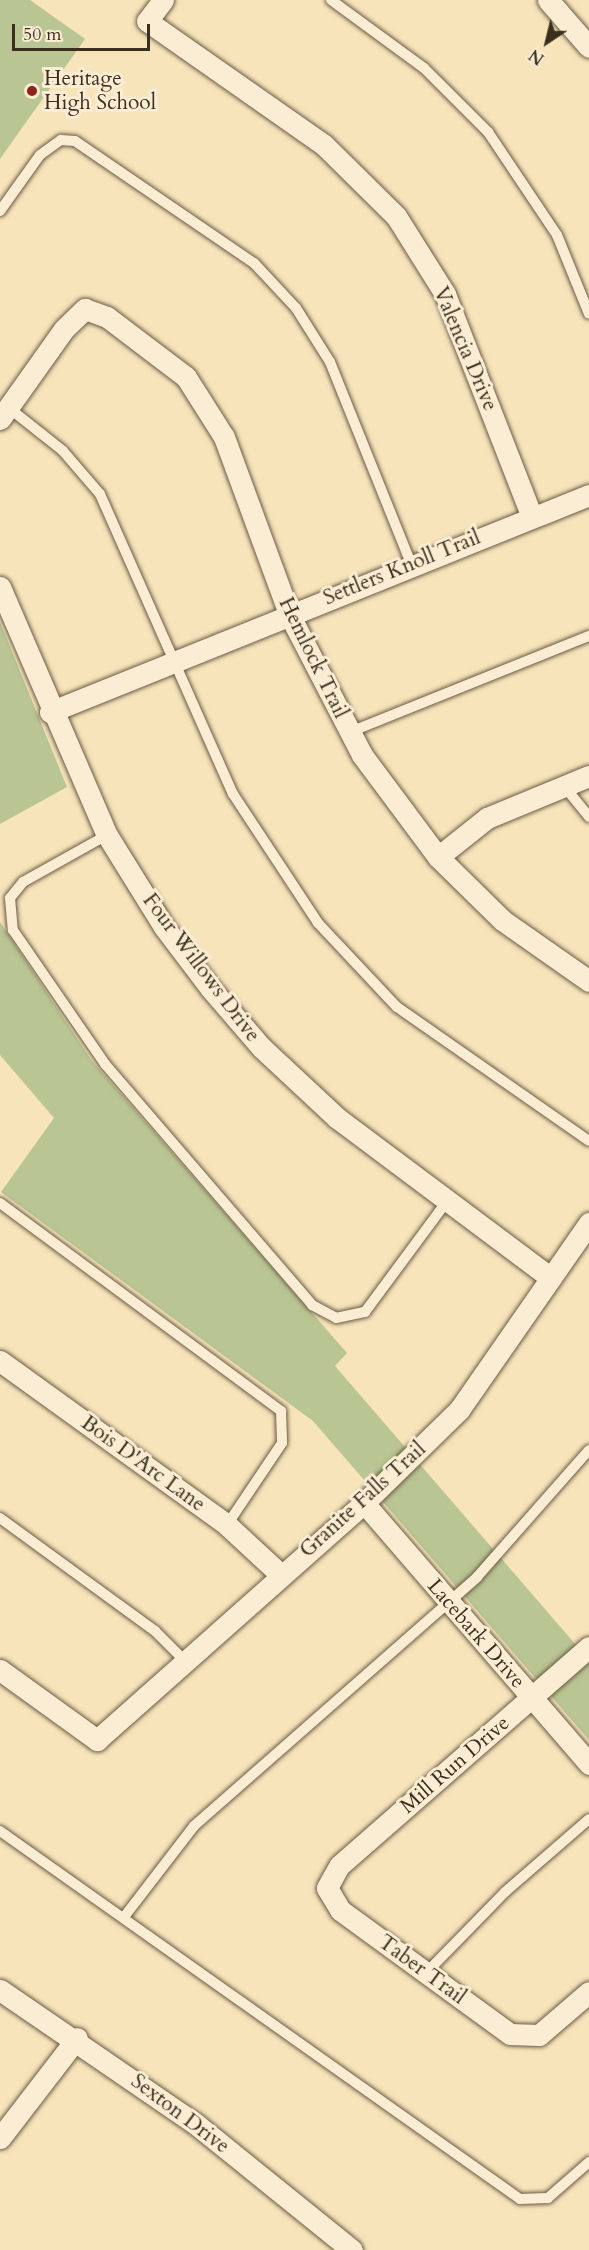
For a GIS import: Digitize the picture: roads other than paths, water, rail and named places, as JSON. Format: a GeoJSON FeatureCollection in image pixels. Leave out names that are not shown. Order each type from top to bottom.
{"type":"FeatureCollection","features":[{"type":"Feature","properties":{"kind":"street","name":"Valencia Drive"},"geometry":{"type":"LineString","coordinates":[[163,0],[147,21],[324,145],[396,216],[445,294],[531,514]]}},
{"type":"Feature","properties":{"kind":"street"},"geometry":{"type":"LineString","coordinates":[[548,0],[589,47]]}},
{"type":"Feature","properties":{"kind":"street","name":"Hemlock Trail"},"geometry":{"type":"LineString","coordinates":[[3,415],[64,328],[85,309],[117,324],[198,392],[224,437],[289,614],[350,732],[438,857],[502,920],[589,981]]}},
{"type":"Feature","properties":{"kind":"street","name":"Settlers Knoll Trail"},"geometry":{"type":"LineString","coordinates":[[50,712],[172,664],[289,614],[412,568],[531,514],[589,495]]}},
{"type":"Feature","properties":{"kind":"street","name":"Four Willows Drive"},"geometry":{"type":"LineString","coordinates":[[0,587],[50,712],[107,835],[164,927],[262,1048],[337,1118],[551,1278]]}},
{"type":"Feature","properties":{"kind":"street"},"geometry":{"type":"LineString","coordinates":[[438,857],[487,818],[589,776]]}},
{"type":"Feature","properties":{"kind":"street","name":"Granite Falls Trail"},"geometry":{"type":"LineString","coordinates":[[0,1670],[97,1740],[280,1575],[364,1503],[459,1410],[589,1223]]}},
{"type":"Feature","properties":{"kind":"street","name":"Bois D'Arc Lane"},"geometry":{"type":"LineString","coordinates":[[0,1361],[227,1525],[280,1575]]}},
{"type":"Feature","properties":{"kind":"street","name":"Lacebark Drive"},"geometry":{"type":"LineString","coordinates":[[364,1503],[589,1764]]}},
{"type":"Feature","properties":{"kind":"street","name":"Mill Run Drive"},"geometry":{"type":"LineString","coordinates":[[327,1888],[339,1866],[589,1647]]}},
{"type":"Feature","properties":{"kind":"street","name":"Taber Trail"},"geometry":{"type":"LineString","coordinates":[[327,1888],[340,1910],[510,2034],[528,2038],[539,2036],[589,1992]]}},
{"type":"Feature","properties":{"kind":"street","name":"Sexton Drive"},"geometry":{"type":"LineString","coordinates":[[0,1990],[77,2038],[352,2250]]}},
{"type":"Feature","properties":{"kind":"street"},"geometry":{"type":"LineString","coordinates":[[0,2138],[77,2038]]}},
{"type":"Feature","properties":{"kind":"lane"},"geometry":{"type":"LineString","coordinates":[[331,0],[424,68],[488,132],[557,235],[589,314]]}},
{"type":"Feature","properties":{"kind":"lane"},"geometry":{"type":"LineString","coordinates":[[0,211],[40,154],[61,140],[75,141],[254,263],[296,308],[330,362],[412,568]]}},
{"type":"Feature","properties":{"kind":"lane"},"geometry":{"type":"LineString","coordinates":[[3,415],[63,451],[100,494],[172,664],[232,794],[318,923],[397,1007],[589,1141]]}},
{"type":"Feature","properties":{"kind":"lane"},"geometry":{"type":"LineString","coordinates":[[350,732],[589,636]]}},
{"type":"Feature","properties":{"kind":"lane"},"geometry":{"type":"LineString","coordinates":[[564,786],[589,818]]}},
{"type":"Feature","properties":{"kind":"lane"},"geometry":{"type":"LineString","coordinates":[[107,835],[23,882],[9,905],[13,930],[105,1064],[312,1305],[336,1318],[365,1312],[447,1201]]}},
{"type":"Feature","properties":{"kind":"lane"},"geometry":{"type":"LineString","coordinates":[[0,1203],[281,1411],[282,1443],[227,1525]]}},
{"type":"Feature","properties":{"kind":"lane"},"geometry":{"type":"LineString","coordinates":[[124,1917],[194,1826],[447,1600],[536,1516],[589,1450]]}},
{"type":"Feature","properties":{"kind":"lane"},"geometry":{"type":"LineString","coordinates":[[0,1518],[155,1631],[185,1661]]}},
{"type":"Feature","properties":{"kind":"lane"},"geometry":{"type":"LineString","coordinates":[[426,1973],[505,1892],[589,1819]]}},
{"type":"Feature","properties":{"kind":"lane"},"geometry":{"type":"LineString","coordinates":[[0,1831],[520,2199],[548,2198],[589,2162]]}},
{"type":"Feature","properties":{"kind":"place","name":"Heritage High School"},"geometry":{"type":"Point","coordinates":[32,91]}}]}
